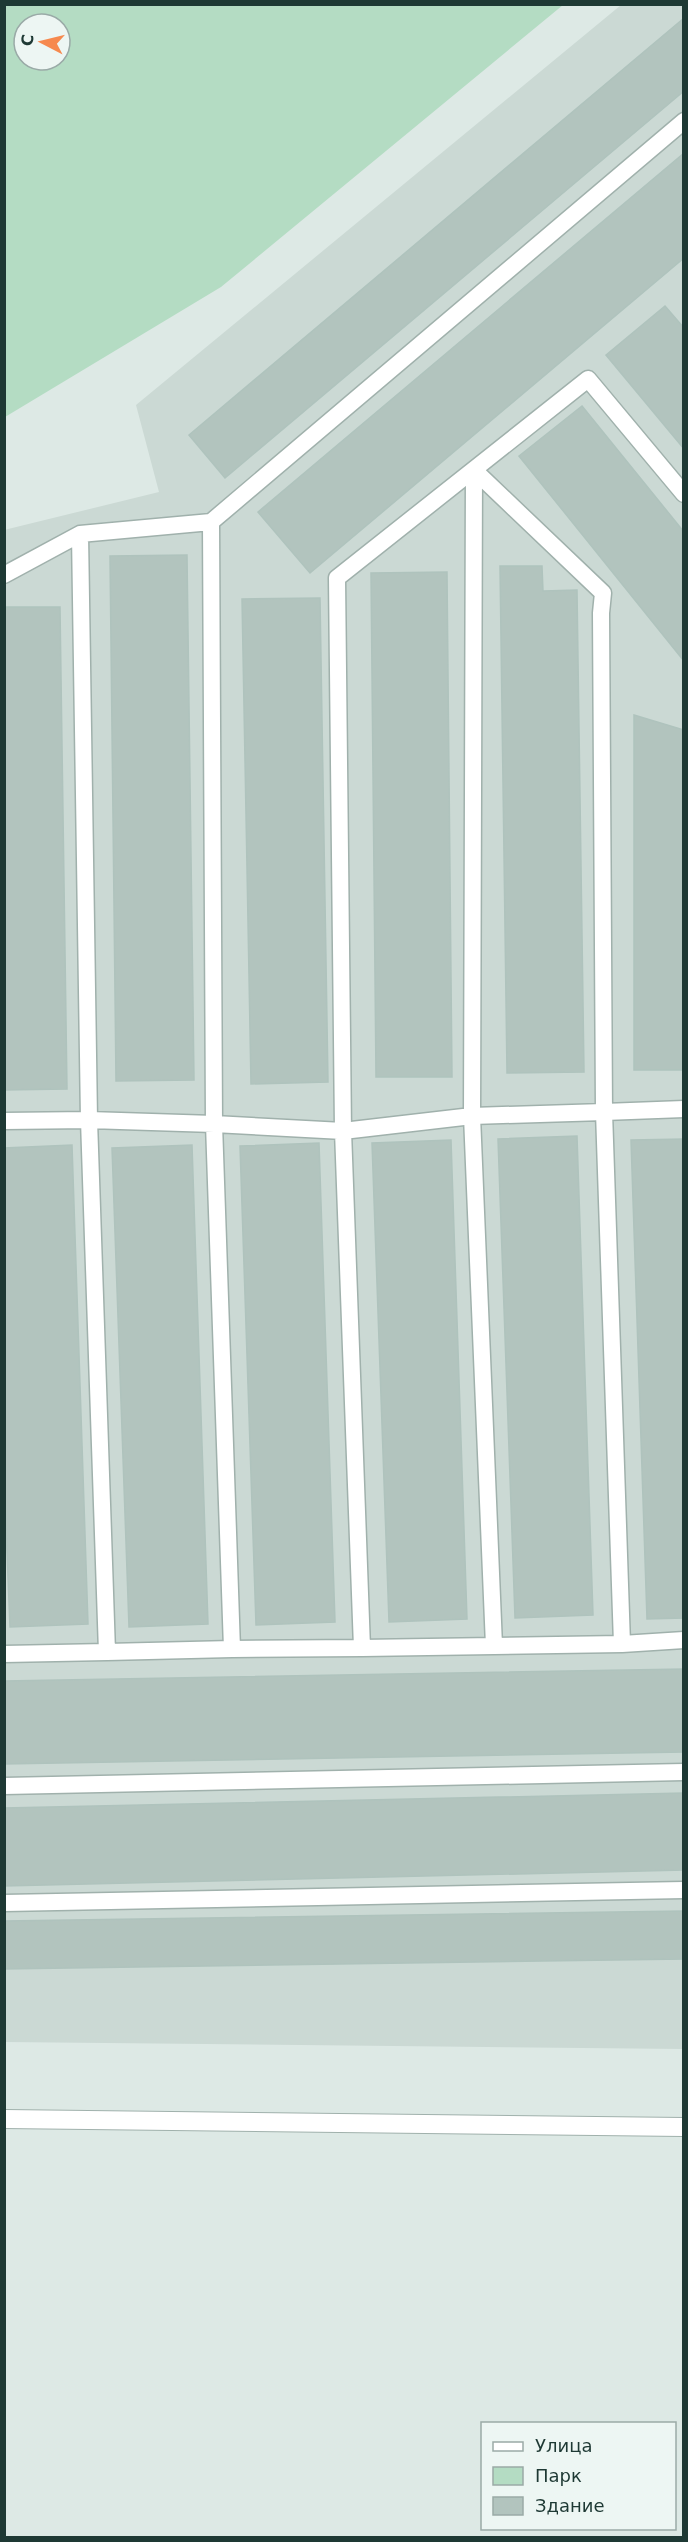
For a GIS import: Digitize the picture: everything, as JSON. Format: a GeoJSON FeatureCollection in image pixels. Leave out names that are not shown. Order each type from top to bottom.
{"type":"FeatureCollection","features":[{"type":"Feature","properties":{"kind":"street"},"geometry":{"type":"LineString","coordinates":[[4,2119],[684,2127]]}},
{"type":"Feature","properties":{"kind":"lane"},"geometry":{"type":"LineString","coordinates":[[4,575],[80,534],[211,522],[684,122]]}},
{"type":"Feature","properties":{"kind":"lane"},"geometry":{"type":"LineString","coordinates":[[362,1648],[343,1131],[337,578],[588,379],[684,494]]}},
{"type":"Feature","properties":{"kind":"lane"},"geometry":{"type":"LineString","coordinates":[[474,470],[603,592],[601,625],[604,1112],[622,1644]]}},
{"type":"Feature","properties":{"kind":"lane"},"geometry":{"type":"LineString","coordinates":[[474,470],[472,1116],[494,1646]]}},
{"type":"Feature","properties":{"kind":"lane"},"geometry":{"type":"LineString","coordinates":[[211,522],[214,1124],[232,1649]]}},
{"type":"Feature","properties":{"kind":"lane"},"geometry":{"type":"LineString","coordinates":[[80,534],[89,1120],[107,1652]]}},
{"type":"Feature","properties":{"kind":"lane"},"geometry":{"type":"LineString","coordinates":[[4,1121],[89,1120],[343,1131],[472,1116],[684,1109]]}},
{"type":"Feature","properties":{"kind":"lane"},"geometry":{"type":"LineString","coordinates":[[4,1653],[622,1644],[684,1640]]}},
{"type":"Feature","properties":{"kind":"lane"},"geometry":{"type":"LineString","coordinates":[[4,1786],[684,1772]]}},
{"type":"Feature","properties":{"kind":"lane"},"geometry":{"type":"LineString","coordinates":[[4,1903],[684,1890]]}},
{"type":"Feature","properties":{"kind":"shaded area"},"geometry":{"type":"Polygon","coordinates":[[[621,5],[683,5],[683,2049],[5,2042],[4,530],[159,492],[136,405],[621,5]]]}},
{"type":"Feature","properties":{"kind":"green space"},"geometry":{"type":"Polygon","coordinates":[[[5,4],[563,4],[563,5],[221,287],[5,417],[5,4]]]}},
{"type":"Feature","properties":{"kind":"building"},"geometry":{"type":"Polygon","coordinates":[[[684,18],[684,91],[225,478],[189,435],[684,18]]]}},
{"type":"Feature","properties":{"kind":"building"},"geometry":{"type":"Polygon","coordinates":[[[684,153],[684,258],[310,573],[258,512],[684,153]]]}},
{"type":"Feature","properties":{"kind":"building"},"geometry":{"type":"Polygon","coordinates":[[[665,306],[684,328],[684,449],[606,355],[665,306]]]}},
{"type":"Feature","properties":{"kind":"building"},"geometry":{"type":"Polygon","coordinates":[[[582,406],[684,532],[684,661],[519,456],[582,406]]]}},
{"type":"Feature","properties":{"kind":"building"},"geometry":{"type":"Polygon","coordinates":[[[187,555],[194,1080],[116,1081],[110,556],[187,555]]]}},
{"type":"Feature","properties":{"kind":"building"},"geometry":{"type":"Polygon","coordinates":[[[500,566],[542,566],[543,591],[577,590],[584,1072],[507,1073],[500,566]]]}},
{"type":"Feature","properties":{"kind":"building"},"geometry":{"type":"Polygon","coordinates":[[[447,572],[452,1077],[376,1077],[371,573],[447,572]]]}},
{"type":"Feature","properties":{"kind":"building"},"geometry":{"type":"Polygon","coordinates":[[[320,598],[328,1082],[251,1084],[242,599],[320,598]]]}},
{"type":"Feature","properties":{"kind":"building"},"geometry":{"type":"Polygon","coordinates":[[[4,607],[60,607],[67,1089],[4,1090],[4,607]]]}},
{"type":"Feature","properties":{"kind":"building"},"geometry":{"type":"Polygon","coordinates":[[[634,715],[684,730],[684,1070],[634,1070],[634,715]]]}},
{"type":"Feature","properties":{"kind":"building"},"geometry":{"type":"Polygon","coordinates":[[[577,1136],[593,1615],[515,1618],[498,1139],[577,1136]]]}},
{"type":"Feature","properties":{"kind":"building"},"geometry":{"type":"Polygon","coordinates":[[[684,1139],[684,1618],[647,1619],[631,1140],[684,1139]]]}},
{"type":"Feature","properties":{"kind":"building"},"geometry":{"type":"Polygon","coordinates":[[[451,1140],[467,1619],[389,1622],[372,1143],[451,1140]]]}},
{"type":"Feature","properties":{"kind":"building"},"geometry":{"type":"Polygon","coordinates":[[[319,1143],[335,1622],[256,1625],[240,1146],[319,1143]]]}},
{"type":"Feature","properties":{"kind":"building"},"geometry":{"type":"Polygon","coordinates":[[[72,1145],[88,1624],[10,1627],[4,1480],[4,1148],[72,1145]]]}},
{"type":"Feature","properties":{"kind":"building"},"geometry":{"type":"Polygon","coordinates":[[[192,1145],[208,1624],[129,1627],[112,1148],[192,1145]]]}},
{"type":"Feature","properties":{"kind":"building"},"geometry":{"type":"Polygon","coordinates":[[[684,1669],[684,1752],[4,1764],[4,1681],[684,1669]]]}},
{"type":"Feature","properties":{"kind":"building"},"geometry":{"type":"Polygon","coordinates":[[[684,1793],[684,1870],[4,1886],[4,1808],[684,1793]]]}},
{"type":"Feature","properties":{"kind":"building"},"geometry":{"type":"Polygon","coordinates":[[[684,1911],[684,1959],[4,1969],[4,1921],[684,1911]]]}}]}
